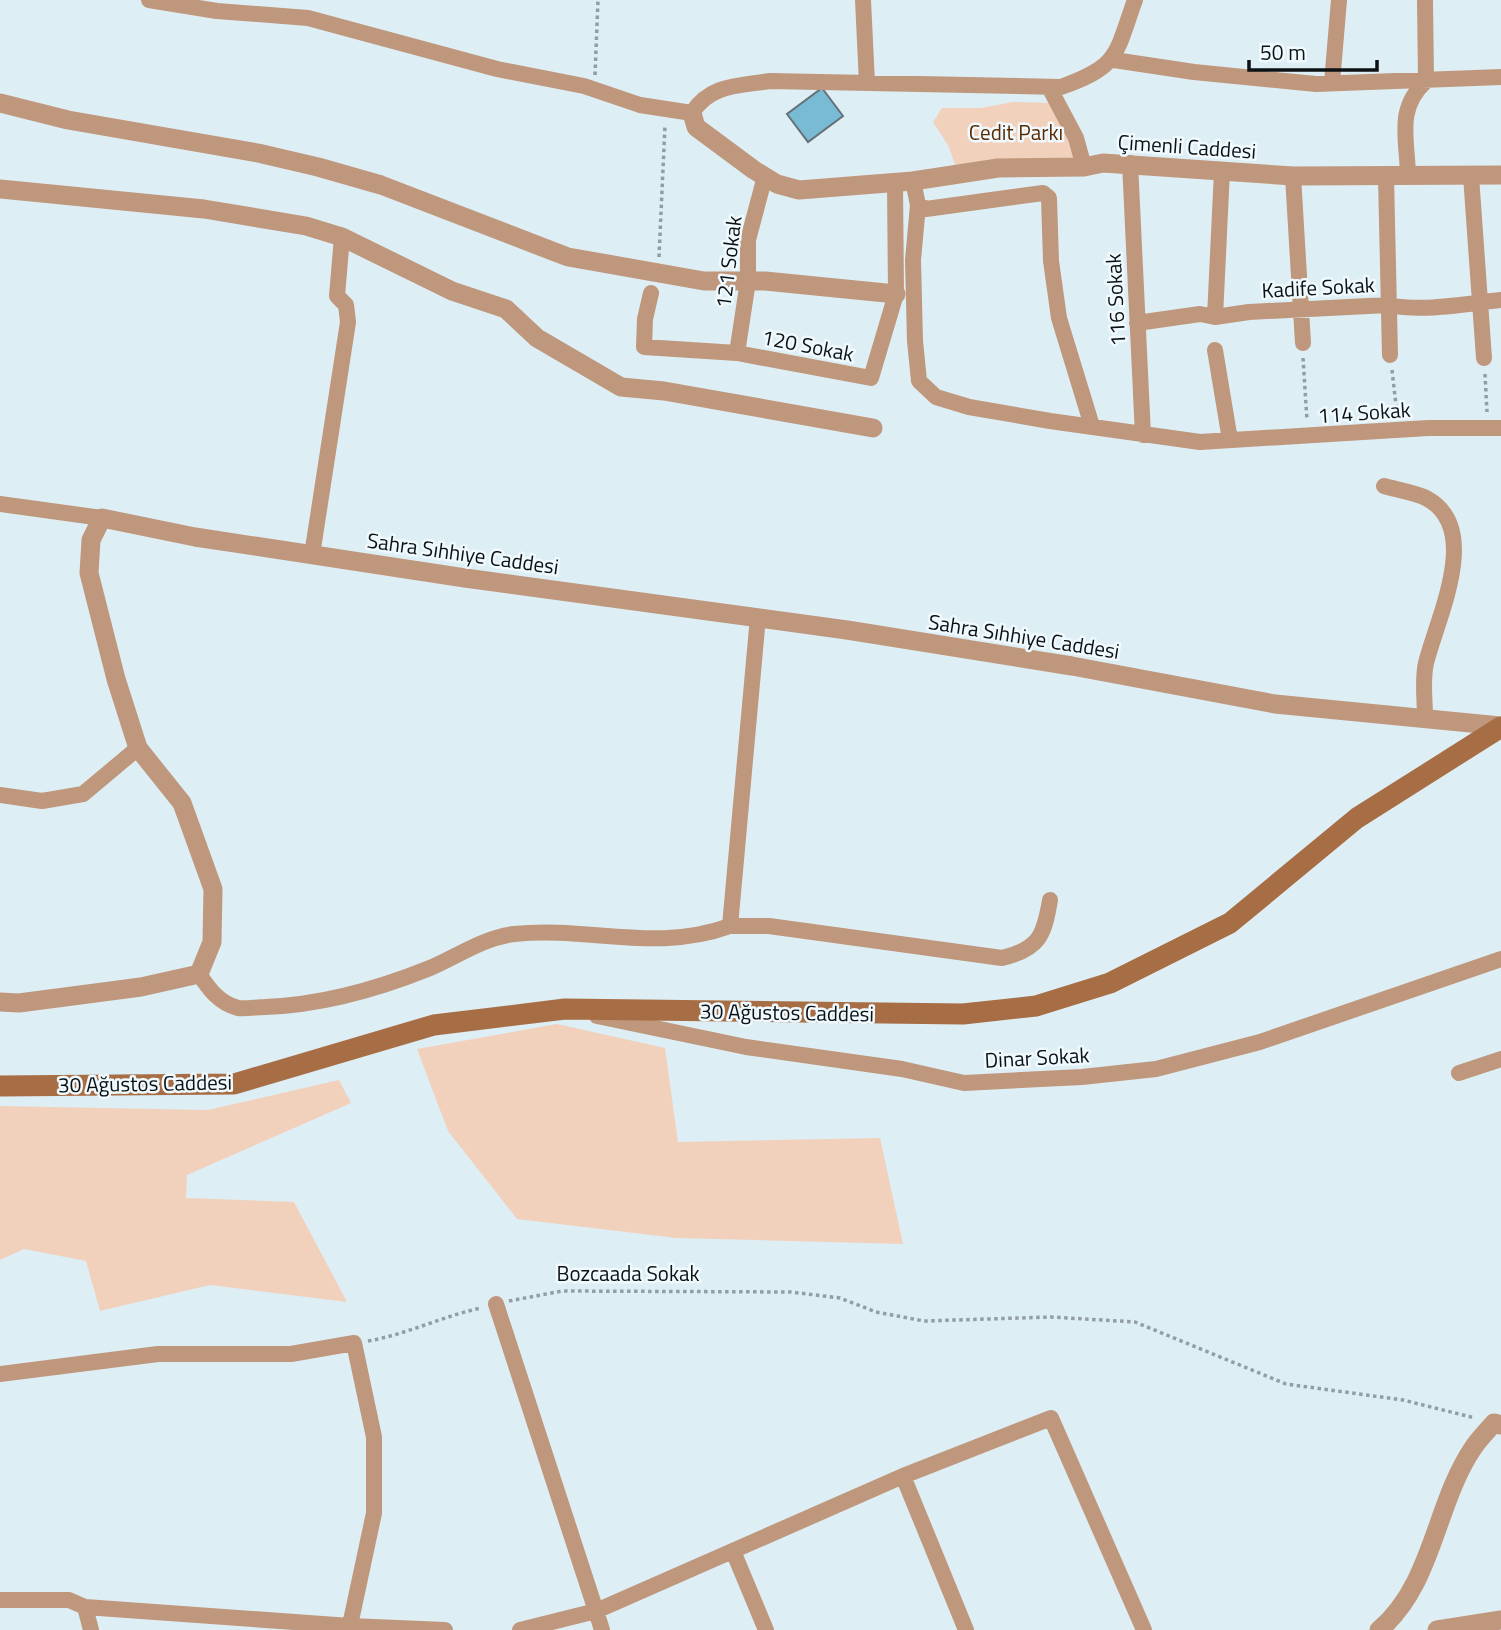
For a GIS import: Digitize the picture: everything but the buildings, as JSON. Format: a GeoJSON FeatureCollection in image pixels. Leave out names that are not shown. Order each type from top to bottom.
{"type":"FeatureCollection","features":[{"type":"Feature","properties":{"kind":"main road","name":"30 Ağustos Caddesi"},"geometry":{"type":"LineString","coordinates":[[0,1086],[234,1084],[434,1025],[565,1009],[963,1014],[1036,1006],[1110,983],[1230,923],[1357,818],[1501,727]]}},
{"type":"Feature","properties":{"kind":"street"},"geometry":{"type":"LineString","coordinates":[[149,0],[218,11],[308,18],[497,69],[567,81],[640,105],[692,113],[701,98],[726,88],[770,81],[1061,87],[1086,78],[1114,60],[1135,0]]}},
{"type":"Feature","properties":{"kind":"street"},"geometry":{"type":"LineString","coordinates":[[863,0],[867,83]]}},
{"type":"Feature","properties":{"kind":"street"},"geometry":{"type":"LineString","coordinates":[[1332,83],[1339,0]]}},
{"type":"Feature","properties":{"kind":"street"},"geometry":{"type":"LineString","coordinates":[[1408,175],[1406,109],[1411,95],[1426,81],[1424,0]]}},
{"type":"Feature","properties":{"kind":"street"},"geometry":{"type":"LineString","coordinates":[[1114,60],[1194,72],[1332,83],[1501,77]]}},
{"type":"Feature","properties":{"kind":"street"},"geometry":{"type":"LineString","coordinates":[[1049,87],[1076,138],[1084,167]]}},
{"type":"Feature","properties":{"kind":"street"},"geometry":{"type":"LineString","coordinates":[[0,103],[68,120],[258,153],[318,167],[381,185],[568,257],[704,281],[748,281],[896,294],[904,182]]}},
{"type":"Feature","properties":{"kind":"street","name":"Çimenli Caddesi"},"geometry":{"type":"LineString","coordinates":[[692,113],[696,127],[778,184],[799,190],[904,182],[998,168],[1084,167],[1130,163],[1293,176],[1501,176]]}},
{"type":"Feature","properties":{"kind":"street","name":"116 Sokak"},"geometry":{"type":"LineString","coordinates":[[1130,163],[1143,435]]}},
{"type":"Feature","properties":{"kind":"street"},"geometry":{"type":"LineString","coordinates":[[1215,317],[1222,172]]}},
{"type":"Feature","properties":{"kind":"street","name":"121 Sokak"},"geometry":{"type":"LineString","coordinates":[[737,353],[748,281],[748,240],[765,176]]}},
{"type":"Feature","properties":{"kind":"street"},"geometry":{"type":"LineString","coordinates":[[1293,176],[1303,343]]}},
{"type":"Feature","properties":{"kind":"street"},"geometry":{"type":"LineString","coordinates":[[1471,176],[1484,358]]}},
{"type":"Feature","properties":{"kind":"street"},"geometry":{"type":"LineString","coordinates":[[1386,177],[1390,355]]}},
{"type":"Feature","properties":{"kind":"street","name":"114 Sokak"},"geometry":{"type":"LineString","coordinates":[[904,182],[918,205],[913,260],[919,381],[936,397],[969,407],[1200,442],[1398,430],[1495,428]]}},
{"type":"Feature","properties":{"kind":"street"},"geometry":{"type":"LineString","coordinates":[[0,190],[205,209],[306,226],[342,237],[452,290],[506,309],[537,338],[621,387],[663,391],[873,428]]}},
{"type":"Feature","properties":{"kind":"street"},"geometry":{"type":"LineString","coordinates":[[918,205],[926,209],[1044,193],[1049,198],[1051,261],[1059,318],[1092,426]]}},
{"type":"Feature","properties":{"kind":"street"},"geometry":{"type":"LineString","coordinates":[[312,555],[348,321],[346,305],[337,296],[342,237]]}},
{"type":"Feature","properties":{"kind":"street","name":"120 Sokak"},"geometry":{"type":"LineString","coordinates":[[651,293],[645,319],[644,347],[737,353],[871,378],[896,294]]}},
{"type":"Feature","properties":{"kind":"street","name":"Kadife Sokak"},"geometry":{"type":"LineString","coordinates":[[1138,323],[1200,314],[1215,317],[1249,312],[1388,305],[1414,308],[1501,300]]}},
{"type":"Feature","properties":{"kind":"street"},"geometry":{"type":"LineString","coordinates":[[1215,350],[1230,440]]}},
{"type":"Feature","properties":{"kind":"street"},"geometry":{"type":"LineString","coordinates":[[1384,486],[1427,498],[1448,519],[1456,548],[1444,605],[1425,667],[1425,718]]}},
{"type":"Feature","properties":{"kind":"street"},"geometry":{"type":"LineString","coordinates":[[0,504],[102,518],[92,540],[89,573],[116,679],[138,748],[182,803],[213,889],[212,942],[199,974]]}},
{"type":"Feature","properties":{"kind":"street","name":"Sahra Sıhhiye Caddesi"},"geometry":{"type":"LineString","coordinates":[[102,518],[312,555],[758,617],[1072,666],[1275,704],[1501,727]]}},
{"type":"Feature","properties":{"kind":"street"},"geometry":{"type":"LineString","coordinates":[[730,926],[758,617]]}},
{"type":"Feature","properties":{"kind":"street"},"geometry":{"type":"LineString","coordinates":[[0,795],[42,801],[83,794],[138,748]]}},
{"type":"Feature","properties":{"kind":"street"},"geometry":{"type":"LineString","coordinates":[[199,974],[212,995],[238,1008],[301,1005],[382,985],[431,967],[481,943],[511,934],[563,932],[667,941],[701,937],[730,926],[769,926],[1002,958],[1025,953],[1040,938],[1046,926],[1050,900]]}},
{"type":"Feature","properties":{"kind":"street","name":"Dinar Sokak"},"geometry":{"type":"LineString","coordinates":[[565,1009],[746,1048],[902,1069],[964,1083],[1156,1069],[1260,1042],[1501,959]]}},
{"type":"Feature","properties":{"kind":"street"},"geometry":{"type":"LineString","coordinates":[[0,1002],[141,987],[199,974]]}},
{"type":"Feature","properties":{"kind":"street"},"geometry":{"type":"LineString","coordinates":[[1458,1073],[1501,1059]]}},
{"type":"Feature","properties":{"kind":"street"},"geometry":{"type":"LineString","coordinates":[[496,1304],[602,1630]]}},
{"type":"Feature","properties":{"kind":"street"},"geometry":{"type":"LineString","coordinates":[[0,1374],[158,1354],[291,1354],[354,1343],[374,1437],[374,1513],[350,1628]]}},
{"type":"Feature","properties":{"kind":"street"},"geometry":{"type":"LineString","coordinates":[[520,1630],[596,1611],[903,1476],[1051,1418],[1144,1630]]}},
{"type":"Feature","properties":{"kind":"street"},"geometry":{"type":"LineString","coordinates":[[1380,1630],[1391,1620],[1412,1587],[1472,1449],[1499,1419]]}},
{"type":"Feature","properties":{"kind":"street"},"geometry":{"type":"LineString","coordinates":[[903,1476],[966,1630]]}},
{"type":"Feature","properties":{"kind":"street"},"geometry":{"type":"LineString","coordinates":[[733,1552],[766,1630]]}},
{"type":"Feature","properties":{"kind":"street"},"geometry":{"type":"LineString","coordinates":[[0,1600],[69,1600],[85,1607],[350,1628],[445,1630]]}},
{"type":"Feature","properties":{"kind":"street"},"geometry":{"type":"LineString","coordinates":[[85,1607],[91,1630]]}},
{"type":"Feature","properties":{"kind":"street"},"geometry":{"type":"LineString","coordinates":[[1437,1630],[1501,1620]]}},
{"type":"Feature","properties":{"kind":"path"},"geometry":{"type":"LineString","coordinates":[[595,90],[598,0]]}},
{"type":"Feature","properties":{"kind":"path"},"geometry":{"type":"LineString","coordinates":[[659,249],[666,109]]}},
{"type":"Feature","properties":{"kind":"path"},"geometry":{"type":"LineString","coordinates":[[1303,343],[1307,436]]}},
{"type":"Feature","properties":{"kind":"path"},"geometry":{"type":"LineString","coordinates":[[1390,355],[1398,430]]}},
{"type":"Feature","properties":{"kind":"path"},"geometry":{"type":"LineString","coordinates":[[1484,358],[1495,428]]}},
{"type":"Feature","properties":{"kind":"path","name":"Bozcaada Sokak"},"geometry":{"type":"LineString","coordinates":[[354,1343],[403,1334],[459,1313],[562,1291],[791,1292],[840,1298],[876,1312],[924,1321],[1038,1317],[1135,1322],[1286,1384],[1403,1401],[1499,1419]]}},
{"type":"Feature","properties":{"kind":"green space","name":"Cedit Parkı"},"geometry":{"type":"Polygon","coordinates":[[[1013,102],[1054,103],[1077,159],[956,167],[948,145],[933,122],[942,108],[981,108],[1013,102]]]}},
{"type":"Feature","properties":{"kind":"green space"},"geometry":{"type":"Polygon","coordinates":[[[557,1024],[665,1048],[678,1142],[880,1138],[903,1244],[676,1238],[517,1219],[448,1131],[417,1049],[557,1024]]]}},
{"type":"Feature","properties":{"kind":"green space"},"geometry":{"type":"Polygon","coordinates":[[[339,1080],[351,1103],[187,1175],[186,1198],[294,1202],[347,1302],[210,1285],[100,1311],[86,1261],[24,1249],[0,1260],[0,1106],[208,1110],[339,1080]]]}}]}
